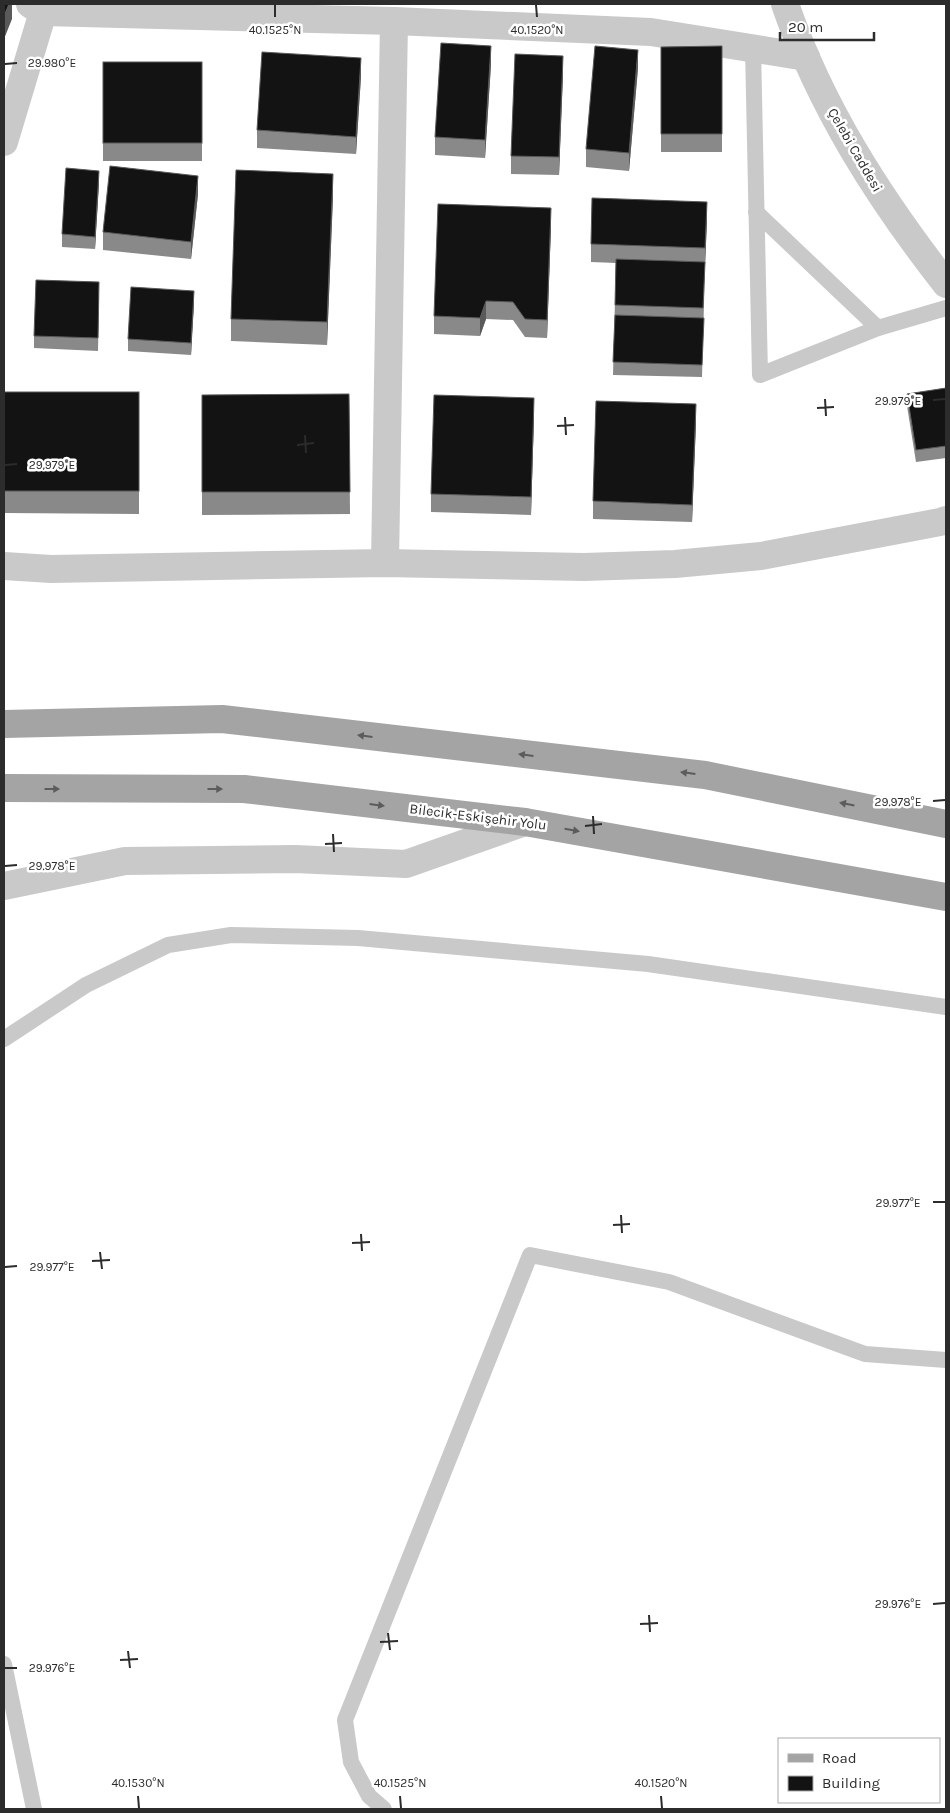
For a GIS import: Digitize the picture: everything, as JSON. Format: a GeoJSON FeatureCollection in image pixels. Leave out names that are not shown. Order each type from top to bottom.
{"type":"FeatureCollection","features":[{"type":"Feature","properties":{"kind":"main road"},"geometry":{"type":"LineString","coordinates":[[4,724],[222,719],[705,776],[946,824]]}},
{"type":"Feature","properties":{"kind":"main road","name":"Bilecik-Eskişehir Yolu"},"geometry":{"type":"LineString","coordinates":[[4,788],[244,789],[525,822],[946,897]]}},
{"type":"Feature","properties":{"kind":"street","name":"Çelebi Caddesi"},"geometry":{"type":"LineString","coordinates":[[786,4],[806,57],[831,110],[867,174],[905,231],[946,284]]}},
{"type":"Feature","properties":{"kind":"street"},"geometry":{"type":"LineString","coordinates":[[4,142],[36,8],[651,32],[806,57]]}},
{"type":"Feature","properties":{"kind":"street"},"geometry":{"type":"LineString","coordinates":[[385,563],[394,21]]}},
{"type":"Feature","properties":{"kind":"street"},"geometry":{"type":"LineString","coordinates":[[4,566],[50,568],[385,563],[584,567],[676,564],[761,556],[944,522]]}},
{"type":"Feature","properties":{"kind":"street"},"geometry":{"type":"LineString","coordinates":[[4,886],[125,861],[295,860],[406,864],[525,822]]}},
{"type":"Feature","properties":{"kind":"lane"},"geometry":{"type":"LineString","coordinates":[[753,48],[760,375],[878,328],[946,308]]}},
{"type":"Feature","properties":{"kind":"lane"},"geometry":{"type":"LineString","coordinates":[[756,212],[878,328]]}},
{"type":"Feature","properties":{"kind":"lane"},"geometry":{"type":"LineString","coordinates":[[4,1040],[86,985],[168,945],[232,935],[358,938],[648,964],[946,1008]]}},
{"type":"Feature","properties":{"kind":"lane"},"geometry":{"type":"LineString","coordinates":[[384,1809],[368,1796],[352,1762],[345,1720],[530,1255],[669,1282],[865,1354],[946,1360]]}},
{"type":"Feature","properties":{"kind":"lane"},"geometry":{"type":"LineString","coordinates":[[4,1664],[34,1809]]}},
{"type":"Feature","properties":{"kind":"building"},"geometry":{"type":"Polygon","coordinates":[[[4,4],[9,4],[4,16],[4,4]]]}},
{"type":"Feature","properties":{"kind":"building"},"geometry":{"type":"Polygon","coordinates":[[[441,43],[491,46],[485,140],[435,137],[441,43]]]}},
{"type":"Feature","properties":{"kind":"building"},"geometry":{"type":"Polygon","coordinates":[[[595,46],[638,50],[629,153],[586,149],[595,46]]]}},
{"type":"Feature","properties":{"kind":"building"},"geometry":{"type":"Polygon","coordinates":[[[722,46],[722,134],[661,134],[661,47],[722,46]]]}},
{"type":"Feature","properties":{"kind":"building"},"geometry":{"type":"Polygon","coordinates":[[[262,52],[361,58],[356,137],[257,130],[262,52]]]}},
{"type":"Feature","properties":{"kind":"building"},"geometry":{"type":"Polygon","coordinates":[[[515,54],[563,56],[559,157],[511,156],[515,54]]]}},
{"type":"Feature","properties":{"kind":"building"},"geometry":{"type":"Polygon","coordinates":[[[103,62],[202,62],[202,143],[103,143],[103,62]]]}},
{"type":"Feature","properties":{"kind":"building"},"geometry":{"type":"Polygon","coordinates":[[[110,166],[198,176],[191,242],[103,232],[110,166]]]}},
{"type":"Feature","properties":{"kind":"building"},"geometry":{"type":"Polygon","coordinates":[[[66,168],[99,171],[95,237],[62,234],[66,168]]]}},
{"type":"Feature","properties":{"kind":"building"},"geometry":{"type":"Polygon","coordinates":[[[236,170],[333,174],[327,322],[231,319],[236,170]]]}},
{"type":"Feature","properties":{"kind":"building"},"geometry":{"type":"Polygon","coordinates":[[[592,198],[707,202],[705,248],[591,244],[592,198]]]}},
{"type":"Feature","properties":{"kind":"building"},"geometry":{"type":"Polygon","coordinates":[[[438,204],[551,208],[547,320],[525,319],[513,302],[486,301],[480,318],[434,316],[438,204]]]}},
{"type":"Feature","properties":{"kind":"building"},"geometry":{"type":"Polygon","coordinates":[[[616,259],[705,262],[703,308],[615,305],[616,259]]]}},
{"type":"Feature","properties":{"kind":"building"},"geometry":{"type":"Polygon","coordinates":[[[36,280],[99,282],[98,338],[34,336],[36,280]]]}},
{"type":"Feature","properties":{"kind":"building"},"geometry":{"type":"Polygon","coordinates":[[[131,287],[194,291],[191,343],[128,339],[131,287]]]}},
{"type":"Feature","properties":{"kind":"building"},"geometry":{"type":"Polygon","coordinates":[[[615,315],[704,318],[702,365],[613,362],[615,315]]]}},
{"type":"Feature","properties":{"kind":"building"},"geometry":{"type":"Polygon","coordinates":[[[946,388],[946,446],[916,450],[907,394],[946,388]]]}},
{"type":"Feature","properties":{"kind":"building"},"geometry":{"type":"Polygon","coordinates":[[[4,392],[139,392],[139,491],[4,491],[4,392]]]}},
{"type":"Feature","properties":{"kind":"building"},"geometry":{"type":"Polygon","coordinates":[[[349,394],[350,492],[202,492],[202,395],[349,394]]]}},
{"type":"Feature","properties":{"kind":"building"},"geometry":{"type":"Polygon","coordinates":[[[434,395],[534,398],[531,497],[431,494],[434,395]]]}},
{"type":"Feature","properties":{"kind":"building"},"geometry":{"type":"Polygon","coordinates":[[[596,401],[696,404],[692,505],[593,501],[596,401]]]}}]}
